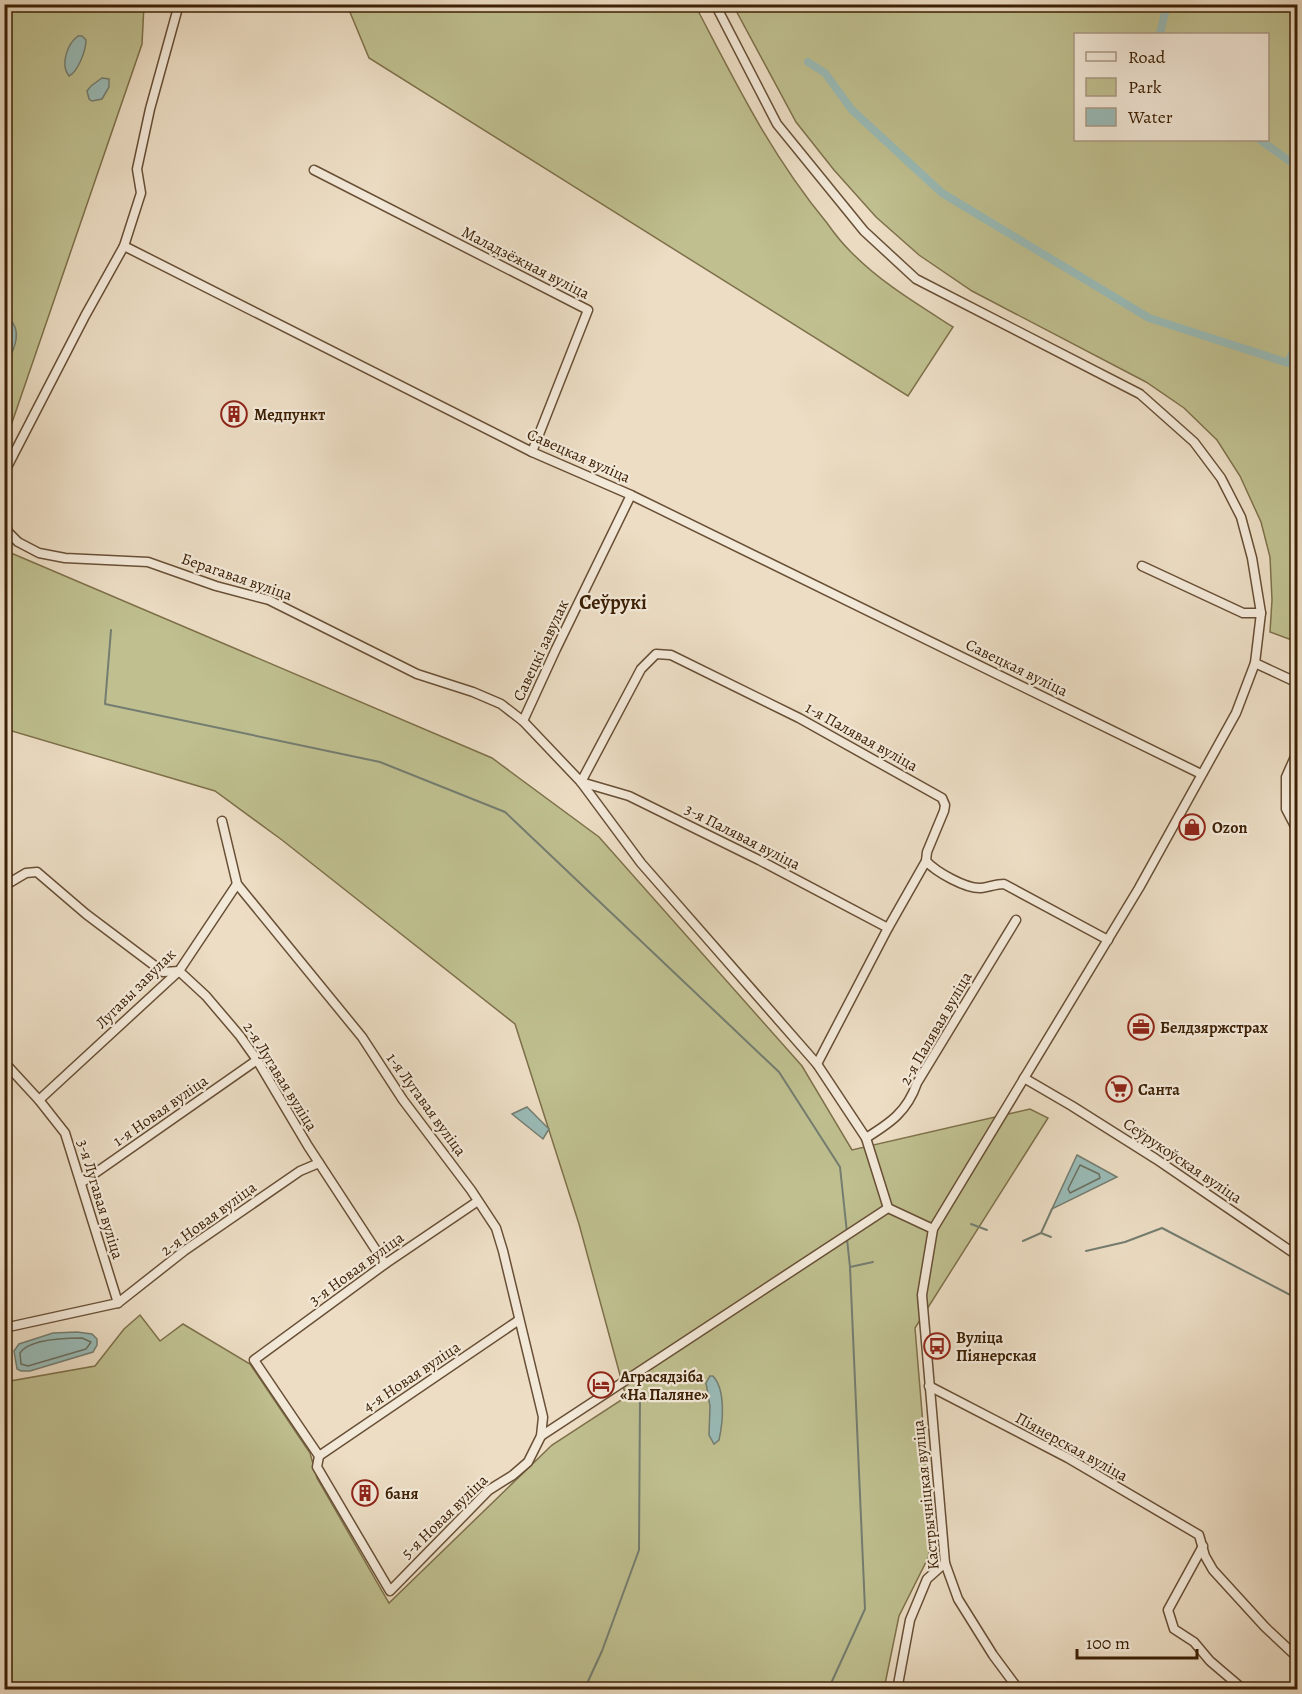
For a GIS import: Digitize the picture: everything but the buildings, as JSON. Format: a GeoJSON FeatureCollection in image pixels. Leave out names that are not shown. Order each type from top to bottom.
{"type":"FeatureCollection","features":[{"type":"Feature","properties":{"kind":"street"},"geometry":{"type":"LineString","coordinates":[[4,473],[124,246],[141,193],[137,168],[179,4]]}},
{"type":"Feature","properties":{"kind":"street"},"geometry":{"type":"LineString","coordinates":[[541,1436],[888,1208],[933,1229],[1139,888],[1236,713],[1255,663],[1261,614],[1252,558],[1242,517],[1221,478],[1194,442],[1140,394],[916,279],[907,271],[864,231],[777,124],[715,4]]}},
{"type":"Feature","properties":{"kind":"street","name":"Маладзёжная вуліца"},"geometry":{"type":"LineString","coordinates":[[314,170],[588,310],[532,452]]}},
{"type":"Feature","properties":{"kind":"street","name":"Савецкая вуліца"},"geometry":{"type":"LineString","coordinates":[[124,246],[532,452],[631,495],[1201,774]]}},
{"type":"Feature","properties":{"kind":"street","name":"Савецкі завулак"},"geometry":{"type":"LineString","coordinates":[[523,721],[631,495]]}},
{"type":"Feature","properties":{"kind":"street","name":"Берагавая вуліца"},"geometry":{"type":"LineString","coordinates":[[4,520],[8,532],[13,537],[39,553],[65,558],[148,562],[216,586],[269,600],[417,674],[501,704],[523,721],[581,782],[642,863],[817,1064],[866,1138],[888,1208]]}},
{"type":"Feature","properties":{"kind":"street"},"geometry":{"type":"LineString","coordinates":[[1142,566],[1243,613],[1261,614]]}},
{"type":"Feature","properties":{"kind":"street","name":"1-я Палявая вуліца"},"geometry":{"type":"LineString","coordinates":[[581,782],[641,669],[656,654],[671,655],[799,718],[942,798],[945,805],[944,811],[927,852],[926,861]]}},
{"type":"Feature","properties":{"kind":"street"},"geometry":{"type":"LineString","coordinates":[[1255,663],[1298,683]]}},
{"type":"Feature","properties":{"kind":"street"},"geometry":{"type":"LineString","coordinates":[[1298,750],[1286,777],[1286,809],[1298,832]]}},
{"type":"Feature","properties":{"kind":"street","name":"3-я Палявая вуліца"},"geometry":{"type":"LineString","coordinates":[[581,782],[629,796],[759,860],[888,928]]}},
{"type":"Feature","properties":{"kind":"street","name":"1-я Лугавая вуліца"},"geometry":{"type":"LineString","coordinates":[[222,820],[237,884],[362,1037],[403,1100],[446,1155],[496,1228],[543,1417],[541,1436]]}},
{"type":"Feature","properties":{"kind":"street"},"geometry":{"type":"LineString","coordinates":[[817,1064],[926,861],[933,869],[967,886],[980,888],[993,884],[1004,884],[1108,940]]}},
{"type":"Feature","properties":{"kind":"street","name":"2-я Лугавая вуліца"},"geometry":{"type":"LineString","coordinates":[[4,885],[26,873],[36,872],[86,914],[163,972],[179,971],[206,996],[257,1060],[318,1163],[385,1264]]}},
{"type":"Feature","properties":{"kind":"street","name":"Лугавы завулак"},"geometry":{"type":"LineString","coordinates":[[39,1101],[179,971],[237,884]]}},
{"type":"Feature","properties":{"kind":"street","name":"2-я Палявая вуліца"},"geometry":{"type":"LineString","coordinates":[[866,1138],[896,1119],[912,1097],[917,1083],[1016,921]]}},
{"type":"Feature","properties":{"kind":"street","name":"1-я Новая вуліца"},"geometry":{"type":"LineString","coordinates":[[81,1184],[257,1060]]}},
{"type":"Feature","properties":{"kind":"street","name":"3-я Лугавая вуліца"},"geometry":{"type":"LineString","coordinates":[[4,1062],[65,1133],[118,1303]]}},
{"type":"Feature","properties":{"kind":"street","name":"Сеўрукоўская вуліца"},"geometry":{"type":"LineString","coordinates":[[1024,1078],[1156,1159],[1298,1256]]}},
{"type":"Feature","properties":{"kind":"street","name":"2-я Новая вуліца"},"geometry":{"type":"LineString","coordinates":[[118,1303],[184,1251],[300,1171],[318,1163]]}},
{"type":"Feature","properties":{"kind":"street","name":"3-я Новая вуліца"},"geometry":{"type":"LineString","coordinates":[[319,1456],[254,1360],[385,1264],[478,1201]]}},
{"type":"Feature","properties":{"kind":"street","name":"Кастрычніцкая вуліца"},"geometry":{"type":"LineString","coordinates":[[933,1229],[922,1295],[945,1563],[958,1599],[993,1655],[1019,1689]]}},
{"type":"Feature","properties":{"kind":"street"},"geometry":{"type":"LineString","coordinates":[[4,1328],[118,1303]]}},
{"type":"Feature","properties":{"kind":"street","name":"4-я Новая вуліца"},"geometry":{"type":"LineString","coordinates":[[319,1456],[519,1320]]}},
{"type":"Feature","properties":{"kind":"street","name":"Піянерская вуліца"},"geometry":{"type":"LineString","coordinates":[[929,1386],[1068,1458],[1199,1535],[1203,1546]]}},
{"type":"Feature","properties":{"kind":"street","name":"5-я Новая вуліца"},"geometry":{"type":"LineString","coordinates":[[319,1456],[317,1467],[390,1591],[489,1490],[513,1475],[528,1462],[541,1436]]}},
{"type":"Feature","properties":{"kind":"street"},"geometry":{"type":"LineString","coordinates":[[1203,1546],[1213,1570],[1265,1627],[1298,1658]]}},
{"type":"Feature","properties":{"kind":"street"},"geometry":{"type":"LineString","coordinates":[[1203,1546],[1168,1610],[1174,1629],[1194,1642],[1210,1661],[1244,1689]]}},
{"type":"Feature","properties":{"kind":"street"},"geometry":{"type":"LineString","coordinates":[[897,1689],[910,1620],[927,1579],[945,1563]]}},
{"type":"Feature","properties":{"kind":"green space"},"geometry":{"type":"Polygon","coordinates":[[[4,5],[144,5],[142,44],[5,443],[4,5]]]}},
{"type":"Feature","properties":{"kind":"green space"},"geometry":{"type":"Polygon","coordinates":[[[347,5],[695,5],[771,144],[788,171],[838,238],[886,283],[953,327],[908,396],[369,58],[347,5]]]}},
{"type":"Feature","properties":{"kind":"green space"},"geometry":{"type":"Polygon","coordinates":[[[733,5],[1297,5],[1297,642],[1270,632],[1272,600],[1270,557],[1261,522],[1240,476],[1217,440],[1184,408],[1146,382],[972,291],[919,255],[876,217],[834,170],[796,122],[733,5]]]}},
{"type":"Feature","properties":{"kind":"green space"},"geometry":{"type":"Polygon","coordinates":[[[4,550],[492,758],[599,837],[802,1066],[852,1150],[1030,1109],[1048,1118],[915,1328],[932,1533],[928,1558],[899,1616],[884,1689],[5,1689],[5,1382],[95,1366],[124,1329],[140,1315],[160,1341],[183,1324],[250,1364],[310,1453],[317,1478],[389,1603],[552,1445],[626,1397],[579,1224],[515,1024],[282,840],[215,791],[5,729],[4,550]]]}},
{"type":"Feature","properties":{"kind":"water"},"geometry":{"type":"Polygon","coordinates":[[[78,36],[86,40],[85,49],[81,60],[69,76],[65,66],[66,55],[78,36]]]}},
{"type":"Feature","properties":{"kind":"water"},"geometry":{"type":"Polygon","coordinates":[[[102,78],[109,79],[109,87],[102,99],[92,101],[87,91],[102,78]]]}},
{"type":"Feature","properties":{"kind":"water"},"geometry":{"type":"Polygon","coordinates":[[[8,318],[16,329],[16,342],[5,368],[5,319],[8,318]]]}},
{"type":"Feature","properties":{"kind":"water"},"geometry":{"type":"Polygon","coordinates":[[[527,1107],[549,1129],[543,1139],[512,1114],[527,1107]]]}},
{"type":"Feature","properties":{"kind":"water"},"geometry":{"type":"Polygon","coordinates":[[[1077,1155],[1117,1177],[1052,1209],[1077,1155]]]}},
{"type":"Feature","properties":{"kind":"water"},"geometry":{"type":"Polygon","coordinates":[[[53,1333],[92,1334],[97,1339],[93,1352],[30,1371],[17,1369],[14,1351],[19,1344],[53,1333]]]}},
{"type":"Feature","properties":{"kind":"water"},"geometry":{"type":"Polygon","coordinates":[[[710,1376],[713,1376],[717,1382],[722,1398],[722,1424],[719,1440],[714,1444],[709,1435],[710,1406],[706,1383],[710,1376]]]}},
{"type":"Feature","properties":{"kind":"waterway"},"geometry":{"type":"LineString","coordinates":[[1160,33],[1167,4]]}},
{"type":"Feature","properties":{"kind":"waterway"},"geometry":{"type":"LineString","coordinates":[[808,62],[825,73],[852,110],[942,193],[1149,318],[1288,363],[1298,342]]}},
{"type":"Feature","properties":{"kind":"waterway"},"geometry":{"type":"LineString","coordinates":[[1261,141],[1298,167]]}},
{"type":"Feature","properties":{"kind":"waterway"},"geometry":{"type":"LineString","coordinates":[[111,630],[105,704],[380,762],[505,812],[779,1072],[840,1167],[847,1233]]}},
{"type":"Feature","properties":{"kind":"waterway"},"geometry":{"type":"LineString","coordinates":[[1023,1241],[1041,1233],[1052,1209]]}},
{"type":"Feature","properties":{"kind":"waterway"},"geometry":{"type":"LineString","coordinates":[[971,1224],[987,1230]]}},
{"type":"Feature","properties":{"kind":"waterway"},"geometry":{"type":"LineString","coordinates":[[1086,1251],[1125,1242],[1162,1228],[1298,1299]]}},
{"type":"Feature","properties":{"kind":"waterway"},"geometry":{"type":"LineString","coordinates":[[1041,1233],[1051,1237]]}},
{"type":"Feature","properties":{"kind":"waterway"},"geometry":{"type":"LineString","coordinates":[[828,1690],[865,1609],[847,1239]]}},
{"type":"Feature","properties":{"kind":"waterway"},"geometry":{"type":"LineString","coordinates":[[850,1267],[873,1262]]}},
{"type":"Feature","properties":{"kind":"waterway"},"geometry":{"type":"LineString","coordinates":[[584,1690],[602,1651],[639,1550],[640,1398]]}},
{"type":"Feature","properties":{"kind":"place","name":"Медпункт"},"geometry":{"type":"Point","coordinates":[234,414]}},
{"type":"Feature","properties":{"kind":"place","name":"Ozon"},"geometry":{"type":"Point","coordinates":[1192,827]}},
{"type":"Feature","properties":{"kind":"place","name":"Белдзяржстрах"},"geometry":{"type":"Point","coordinates":[1141,1027]}},
{"type":"Feature","properties":{"kind":"place","name":"Санта"},"geometry":{"type":"Point","coordinates":[1119,1089]}},
{"type":"Feature","properties":{"kind":"place","name":"Вуліца Піянерская"},"geometry":{"type":"Point","coordinates":[937,1346]}},
{"type":"Feature","properties":{"kind":"place","name":"Аграсядзіба «На Паляне»"},"geometry":{"type":"Point","coordinates":[601,1385]}},
{"type":"Feature","properties":{"kind":"place","name":"баня"},"geometry":{"type":"Point","coordinates":[365,1493]}},
{"type":"Feature","properties":{"kind":"district","name":"Сеўрукі"},"geometry":{"type":"Point","coordinates":[613,602]}}]}
